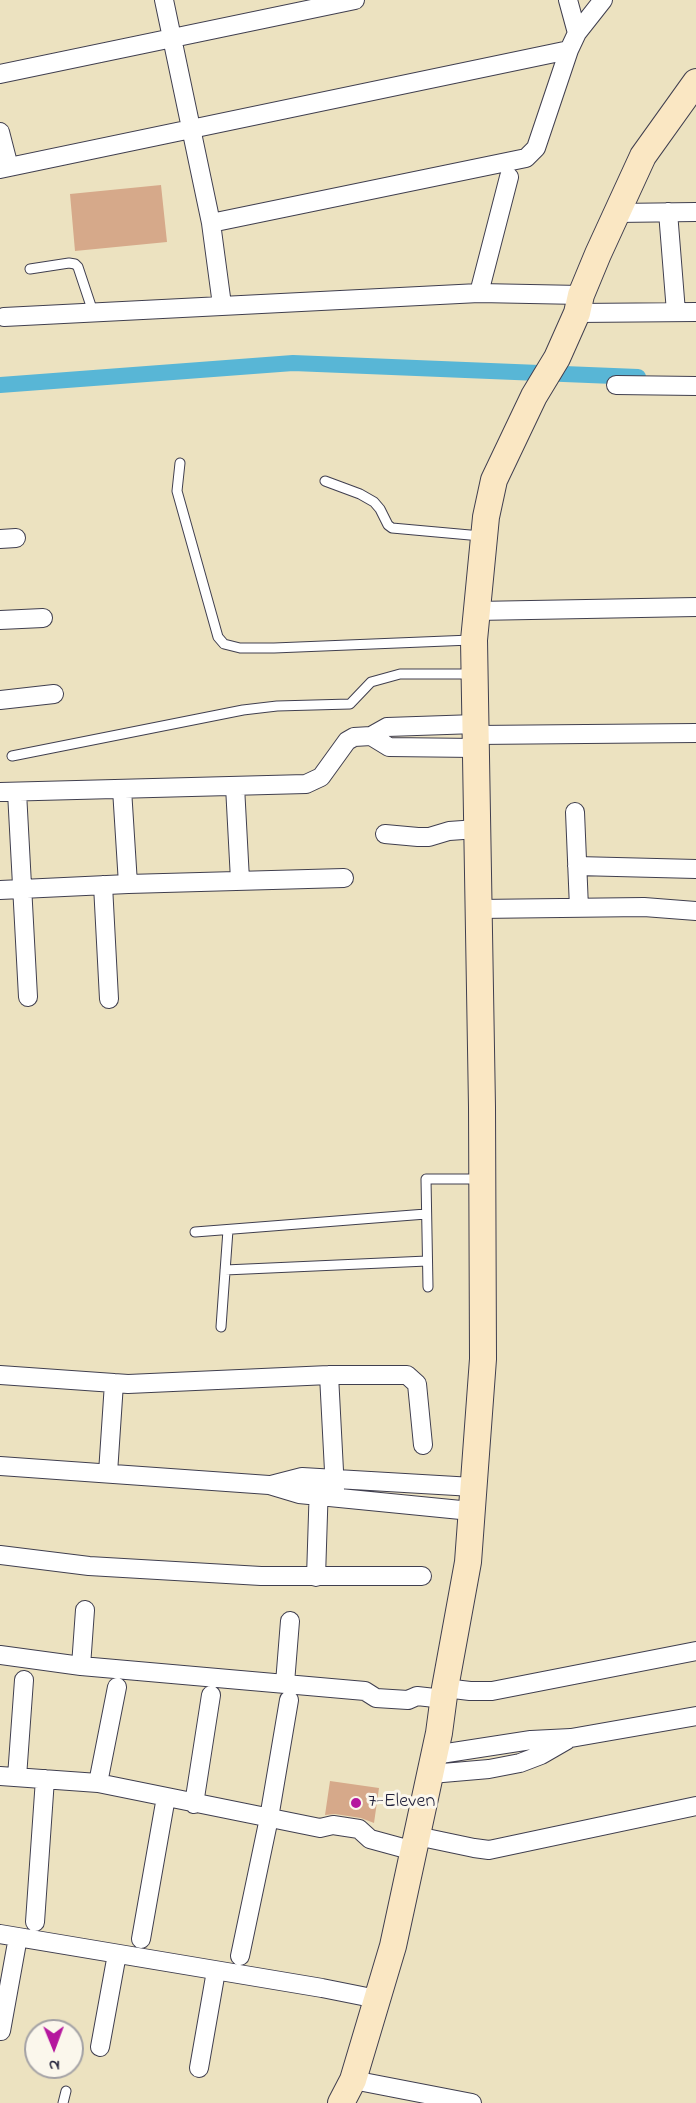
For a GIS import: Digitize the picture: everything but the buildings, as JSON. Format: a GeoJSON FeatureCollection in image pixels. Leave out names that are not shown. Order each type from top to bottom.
{"type":"FeatureCollection","features":[{"type":"Feature","properties":{"kind":"street"},"geometry":{"type":"LineString","coordinates":[[164,0],[211,223],[222,305]]}},
{"type":"Feature","properties":{"kind":"street"},"geometry":{"type":"LineString","coordinates":[[0,74],[355,0]]}},
{"type":"Feature","properties":{"kind":"street"},"geometry":{"type":"LineString","coordinates":[[568,0],[577,33]]}},
{"type":"Feature","properties":{"kind":"street"},"geometry":{"type":"LineString","coordinates":[[211,223],[526,158],[536,148],[569,50],[577,33],[603,0]]}},
{"type":"Feature","properties":{"kind":"street"},"geometry":{"type":"LineString","coordinates":[[0,132],[4,168],[569,50]]}},
{"type":"Feature","properties":{"kind":"street"},"geometry":{"type":"LineString","coordinates":[[341,2103],[353,2080],[393,1946],[432,1764],[468,1562],[483,1359],[474,640],[484,536],[494,480],[534,396],[557,358],[616,213],[643,156],[696,81]]}},
{"type":"Feature","properties":{"kind":"street"},"geometry":{"type":"LineString","coordinates":[[479,293],[509,177]]}},
{"type":"Feature","properties":{"kind":"street"},"geometry":{"type":"LineString","coordinates":[[668,212],[676,312]]}},
{"type":"Feature","properties":{"kind":"street"},"geometry":{"type":"LineString","coordinates":[[616,213],[696,212]]}},
{"type":"Feature","properties":{"kind":"street"},"geometry":{"type":"LineString","coordinates":[[4,317],[479,293],[579,304],[696,312]]}},
{"type":"Feature","properties":{"kind":"street"},"geometry":{"type":"LineString","coordinates":[[616,385],[696,386]]}},
{"type":"Feature","properties":{"kind":"street"},"geometry":{"type":"LineString","coordinates":[[476,611],[696,607]]}},
{"type":"Feature","properties":{"kind":"street"},"geometry":{"type":"LineString","coordinates":[[0,620],[43,618]]}},
{"type":"Feature","properties":{"kind":"street"},"geometry":{"type":"LineString","coordinates":[[0,700],[54,694]]}},
{"type":"Feature","properties":{"kind":"street"},"geometry":{"type":"LineString","coordinates":[[28,997],[23,889],[9,792],[296,786],[315,782],[321,777],[347,741],[354,737],[371,736],[387,727],[476,736],[696,733]]}},
{"type":"Feature","properties":{"kind":"street"},"geometry":{"type":"LineString","coordinates":[[235,786],[240,880]]}},
{"type":"Feature","properties":{"kind":"street"},"geometry":{"type":"LineString","coordinates":[[122,789],[128,884]]}},
{"type":"Feature","properties":{"kind":"street"},"geometry":{"type":"LineString","coordinates":[[575,812],[579,908]]}},
{"type":"Feature","properties":{"kind":"street"},"geometry":{"type":"LineString","coordinates":[[385,834],[429,837],[449,831],[477,829]]}},
{"type":"Feature","properties":{"kind":"street"},"geometry":{"type":"LineString","coordinates":[[577,866],[696,869]]}},
{"type":"Feature","properties":{"kind":"street"},"geometry":{"type":"LineString","coordinates":[[0,890],[344,878]]}},
{"type":"Feature","properties":{"kind":"street"},"geometry":{"type":"LineString","coordinates":[[103,885],[109,999]]}},
{"type":"Feature","properties":{"kind":"street"},"geometry":{"type":"LineString","coordinates":[[478,909],[644,907],[696,911]]}},
{"type":"Feature","properties":{"kind":"street"},"geometry":{"type":"LineString","coordinates":[[316,1577],[327,1488],[329,1375]]}},
{"type":"Feature","properties":{"kind":"street"},"geometry":{"type":"LineString","coordinates":[[0,1376],[114,1383],[329,1375],[407,1375],[417,1384],[423,1445]]}},
{"type":"Feature","properties":{"kind":"street"},"geometry":{"type":"LineString","coordinates":[[108,1473],[114,1383]]}},
{"type":"Feature","properties":{"kind":"street"},"geometry":{"type":"LineString","coordinates":[[0,1466],[269,1485],[302,1477],[327,1488],[418,1506],[472,1499]]}},
{"type":"Feature","properties":{"kind":"street"},"geometry":{"type":"LineString","coordinates":[[327,1488],[418,1484],[472,1499]]}},
{"type":"Feature","properties":{"kind":"street"},"geometry":{"type":"LineString","coordinates":[[418,1484],[418,1506]]}},
{"type":"Feature","properties":{"kind":"street"},"geometry":{"type":"LineString","coordinates":[[0,1555],[89,1566],[316,1577],[422,1576]]}},
{"type":"Feature","properties":{"kind":"street"},"geometry":{"type":"LineString","coordinates":[[81,1666],[86,1610]]}},
{"type":"Feature","properties":{"kind":"street"},"geometry":{"type":"LineString","coordinates":[[240,1956],[269,1818],[287,1691],[290,1622]]}},
{"type":"Feature","properties":{"kind":"street"},"geometry":{"type":"LineString","coordinates":[[0,1655],[287,1691],[365,1691],[376,1698],[408,1700],[417,1696],[492,1691],[696,1651]]}},
{"type":"Feature","properties":{"kind":"street"},"geometry":{"type":"LineString","coordinates":[[24,1680],[9,1777],[98,1783],[320,1828],[329,1836],[357,1842],[370,1839],[489,1850],[696,1806]]}},
{"type":"Feature","properties":{"kind":"street"},"geometry":{"type":"LineString","coordinates":[[98,1783],[117,1687]]}},
{"type":"Feature","properties":{"kind":"street"},"geometry":{"type":"LineString","coordinates":[[194,1804],[211,1695]]}},
{"type":"Feature","properties":{"kind":"street"},"geometry":{"type":"LineString","coordinates":[[432,1764],[531,1740],[571,1738],[696,1716]]}},
{"type":"Feature","properties":{"kind":"street"},"geometry":{"type":"LineString","coordinates":[[35,1922],[45,1779]]}},
{"type":"Feature","properties":{"kind":"street"},"geometry":{"type":"LineString","coordinates":[[141,1939],[166,1797]]}},
{"type":"Feature","properties":{"kind":"street"},"geometry":{"type":"LineString","coordinates":[[0,1934],[377,1999]]}},
{"type":"Feature","properties":{"kind":"street"},"geometry":{"type":"LineString","coordinates":[[1,2031],[18,1937]]}},
{"type":"Feature","properties":{"kind":"street"},"geometry":{"type":"LineString","coordinates":[[100,2047],[117,1954]]}},
{"type":"Feature","properties":{"kind":"street"},"geometry":{"type":"LineString","coordinates":[[199,2068],[216,1971]]}},
{"type":"Feature","properties":{"kind":"street"},"geometry":{"type":"LineString","coordinates":[[353,2080],[472,2103]]}},
{"type":"Feature","properties":{"kind":"lane"},"geometry":{"type":"LineString","coordinates":[[30,269],[75,264],[93,312]]}},
{"type":"Feature","properties":{"kind":"lane"},"geometry":{"type":"LineString","coordinates":[[180,463],[177,491],[218,638],[224,644],[240,648],[274,648],[474,640]]}},
{"type":"Feature","properties":{"kind":"lane"},"geometry":{"type":"LineString","coordinates":[[325,481],[360,494],[374,502],[392,528],[484,536]]}},
{"type":"Feature","properties":{"kind":"lane"},"geometry":{"type":"LineString","coordinates":[[12,756],[243,710],[277,706],[344,705],[354,701],[371,682],[400,674],[475,674]]}},
{"type":"Feature","properties":{"kind":"lane"},"geometry":{"type":"LineString","coordinates":[[428,1287],[426,1179],[482,1179]]}},
{"type":"Feature","properties":{"kind":"lane"},"geometry":{"type":"LineString","coordinates":[[195,1232],[426,1214]]}},
{"type":"Feature","properties":{"kind":"lane"},"geometry":{"type":"LineString","coordinates":[[221,1327],[228,1230]]}},
{"type":"Feature","properties":{"kind":"lane"},"geometry":{"type":"LineString","coordinates":[[225,1270],[427,1261]]}},
{"type":"Feature","properties":{"kind":"lane"},"geometry":{"type":"LineString","coordinates":[[63,2103],[66,2091]]}},
{"type":"Feature","properties":{"kind":"waterway"},"geometry":{"type":"LineString","coordinates":[[0,385],[293,363],[638,377]]}},
{"type":"Feature","properties":{"kind":"place","name":"7-Eleven"},"geometry":{"type":"Point","coordinates":[356,1803]}}]}
